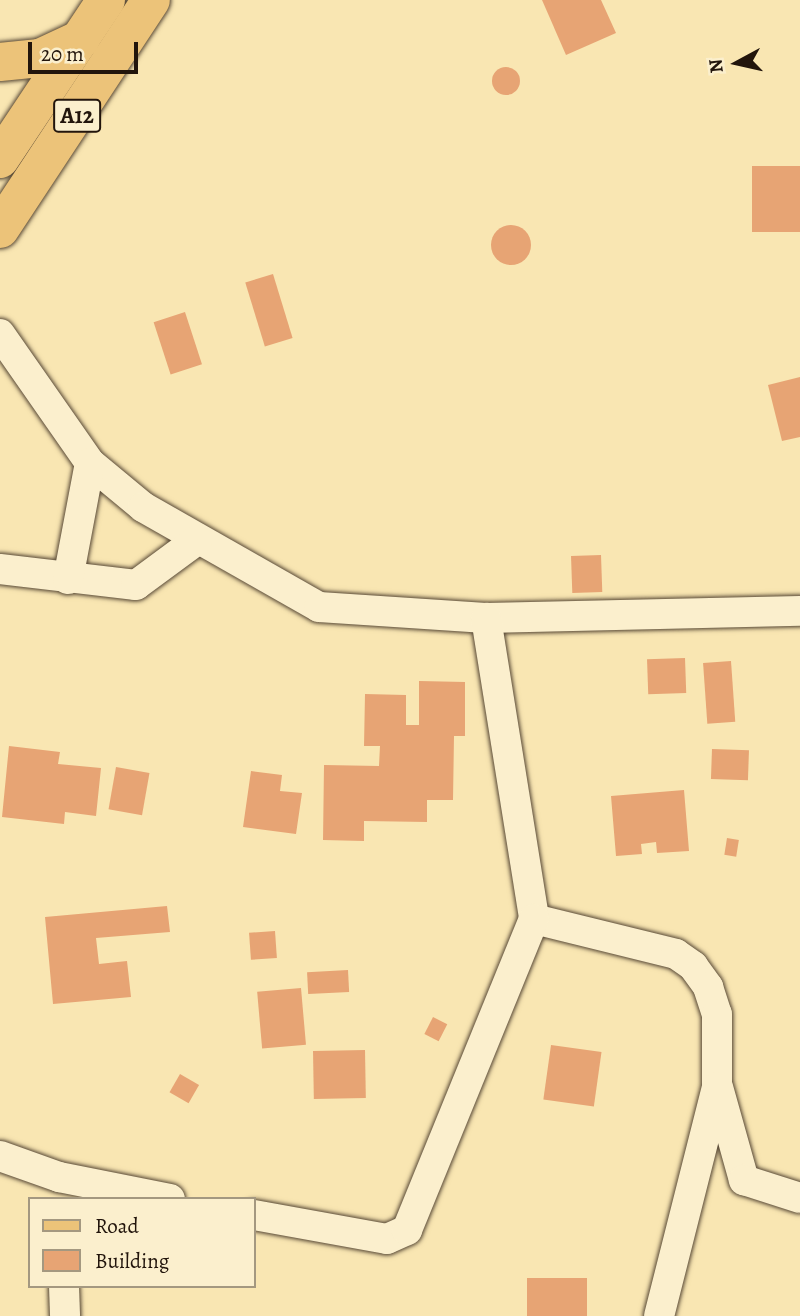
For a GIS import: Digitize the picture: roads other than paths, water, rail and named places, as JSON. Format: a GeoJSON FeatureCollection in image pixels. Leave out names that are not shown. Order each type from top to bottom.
{"type":"FeatureCollection","features":[{"type":"Feature","properties":{"kind":"main road","name":"A12"},"geometry":{"type":"LineString","coordinates":[[0,159],[106,0]]}},
{"type":"Feature","properties":{"kind":"main road","name":"A12"},"geometry":{"type":"LineString","coordinates":[[0,229],[151,0]]}},
{"type":"Feature","properties":{"kind":"main road"},"geometry":{"type":"LineString","coordinates":[[0,62],[40,58],[81,39]]}},
{"type":"Feature","properties":{"kind":"street"},"geometry":{"type":"LineString","coordinates":[[2,349],[90,463],[143,507],[319,607],[486,618],[800,611]]}},
{"type":"Feature","properties":{"kind":"street"},"geometry":{"type":"LineString","coordinates":[[68,579],[90,463]]}},
{"type":"Feature","properties":{"kind":"street"},"geometry":{"type":"LineString","coordinates":[[0,569],[136,585],[197,540]]}},
{"type":"Feature","properties":{"kind":"street"},"geometry":{"type":"LineString","coordinates":[[256,1215],[387,1239],[407,1230],[534,919],[486,618]]}},
{"type":"Feature","properties":{"kind":"street"},"geometry":{"type":"LineString","coordinates":[[534,919],[676,954],[693,965],[708,987],[717,1014],[718,1087],[744,1180],[800,1198]]}},
{"type":"Feature","properties":{"kind":"street"},"geometry":{"type":"LineString","coordinates":[[659,1316],[718,1087]]}},
{"type":"Feature","properties":{"kind":"street"},"geometry":{"type":"LineString","coordinates":[[0,1156],[59,1188],[150,1197]]}},
{"type":"Feature","properties":{"kind":"street"},"geometry":{"type":"LineString","coordinates":[[64,1288],[65,1316]]}}]}
